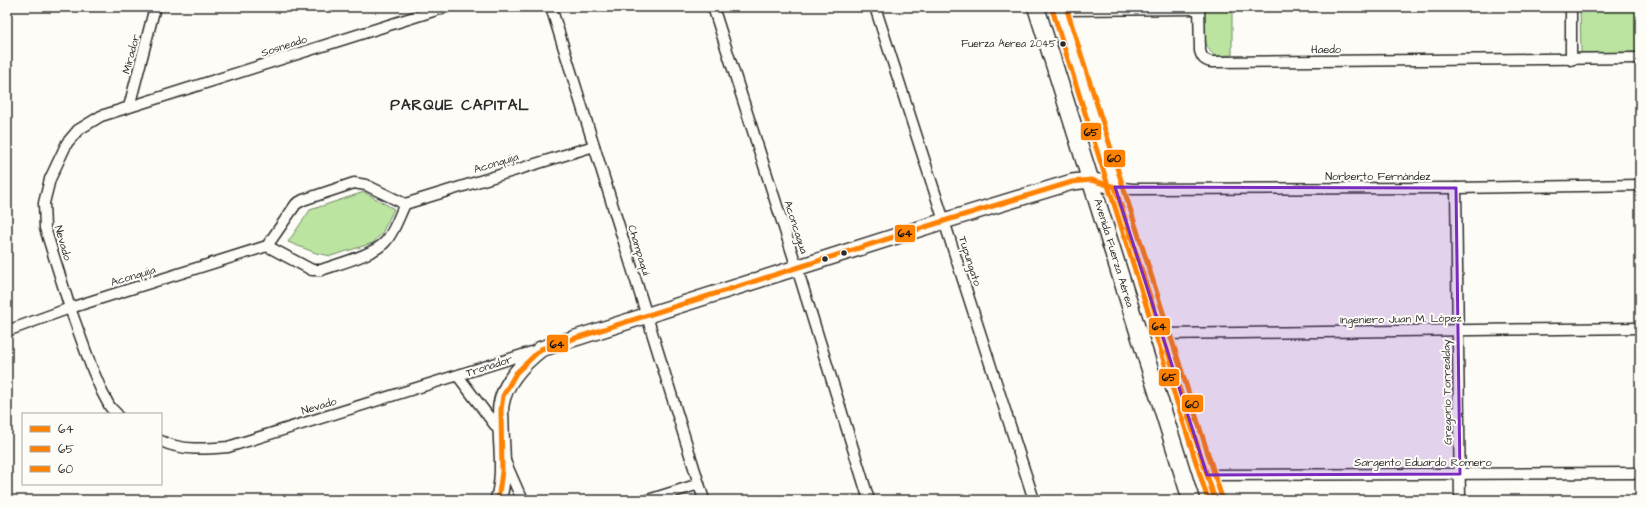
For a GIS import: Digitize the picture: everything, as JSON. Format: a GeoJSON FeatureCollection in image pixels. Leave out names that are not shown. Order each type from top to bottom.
{"type":"FeatureCollection","features":[{"type":"Feature","properties":{"kind":"main road","name":"Avenida Fuerza Aérea"},"geometry":{"type":"LineString","coordinates":[[1036,7],[1191,500]]}},
{"type":"Feature","properties":{"kind":"main road","name":"Avenida Fuerza Aérea"},"geometry":{"type":"LineString","coordinates":[[1059,8],[1215,500]]}},
{"type":"Feature","properties":{"kind":"main road","name":"Tronador"},"geometry":{"type":"LineString","coordinates":[[498,500],[502,481],[501,406],[505,392],[516,372],[526,360],[541,349],[1072,182],[1091,180],[1115,187]]}},
{"type":"Feature","properties":{"kind":"street","name":"Mirador"},"geometry":{"type":"LineString","coordinates":[[129,107],[155,7]]}},
{"type":"Feature","properties":{"kind":"street","name":"Sosneado"},"geometry":{"type":"LineString","coordinates":[[129,107],[446,7]]}},
{"type":"Feature","properties":{"kind":"street","name":"Champaquí"},"geometry":{"type":"LineString","coordinates":[[551,7],[704,500]]}},
{"type":"Feature","properties":{"kind":"street","name":"Aconcagua"},"geometry":{"type":"LineString","coordinates":[[713,7],[797,268],[869,500]]}},
{"type":"Feature","properties":{"kind":"street","name":"Tupungato"},"geometry":{"type":"LineString","coordinates":[[875,7],[1034,500]]}},
{"type":"Feature","properties":{"kind":"street"},"geometry":{"type":"LineString","coordinates":[[1571,7],[1571,60]]}},
{"type":"Feature","properties":{"kind":"street","name":"Haedo"},"geometry":{"type":"LineString","coordinates":[[1059,8],[1199,8],[1200,51],[1205,60],[1211,62],[1571,60],[1640,58]]}},
{"type":"Feature","properties":{"kind":"street","name":"Nevado"},"geometry":{"type":"LineString","coordinates":[[116,413],[110,407],[102,392],[70,308],[45,228],[44,203],[50,179],[67,143],[78,130],[101,116],[129,107]]}},
{"type":"Feature","properties":{"kind":"street","name":"Aconquija"},"geometry":{"type":"LineString","coordinates":[[405,204],[594,146]]}},
{"type":"Feature","properties":{"kind":"street"},"geometry":{"type":"LineString","coordinates":[[354,183],[366,185],[405,204],[386,242],[378,249],[321,270],[312,270],[267,246],[296,204],[303,200],[354,183]]}},
{"type":"Feature","properties":{"kind":"street","name":"Norberto Fernández"},"geometry":{"type":"LineString","coordinates":[[1115,187],[1132,189],[1456,188],[1640,185]]}},
{"type":"Feature","properties":{"kind":"street","name":"Gregorio Torrealday"},"geometry":{"type":"LineString","coordinates":[[1456,188],[1460,500]]}},
{"type":"Feature","properties":{"kind":"street","name":"Aconquija"},"geometry":{"type":"LineString","coordinates":[[7,332],[70,308],[267,246]]}},
{"type":"Feature","properties":{"kind":"street","name":"Ingeniero Juan M. López"},"geometry":{"type":"LineString","coordinates":[[1162,334],[1640,328]]}},
{"type":"Feature","properties":{"kind":"street","name":"Tronador"},"geometry":{"type":"LineString","coordinates":[[501,433],[458,376],[541,349]]}},
{"type":"Feature","properties":{"kind":"street","name":"Nevado"},"geometry":{"type":"LineString","coordinates":[[162,441],[177,447],[228,447],[458,376]]}},
{"type":"Feature","properties":{"kind":"street","name":"Tronador"},"geometry":{"type":"LineString","coordinates":[[502,455],[519,493],[524,500]]}},
{"type":"Feature","properties":{"kind":"street","name":"Sargento Eduardo Romero"},"geometry":{"type":"LineString","coordinates":[[1207,476],[1640,473]]}},
{"type":"Feature","properties":{"kind":"street"},"geometry":{"type":"LineString","coordinates":[[648,500],[699,484]]}},
{"type":"Feature","properties":{"kind":"highlighted area"},"geometry":{"type":"Polygon","coordinates":[[[1115,187],[1456,188],[1460,474],[1207,475],[1115,187]]]}},
{"type":"Feature","properties":{"kind":"green space"},"geometry":{"type":"Polygon","coordinates":[[[1204,7],[1232,7],[1232,55],[1215,56],[1207,46],[1204,34],[1204,7]]]}},
{"type":"Feature","properties":{"kind":"green space"},"geometry":{"type":"Polygon","coordinates":[[[1580,7],[1640,7],[1640,52],[1581,53],[1580,7]]]}},
{"type":"Feature","properties":{"kind":"green space"},"geometry":{"type":"Polygon","coordinates":[[[364,192],[394,209],[382,233],[373,243],[331,256],[316,253],[288,242],[310,210],[364,192]]]}},
{"type":"Feature","properties":{"kind":"transit line","name":"60"},"geometry":{"type":"LineString","coordinates":[[1066,7],[1222,498]]}},
{"type":"Feature","properties":{"kind":"transit line","name":"65"},"geometry":{"type":"LineString","coordinates":[[1052,9],[1208,500]]}},
{"type":"Feature","properties":{"kind":"transit line","name":"64"},"geometry":{"type":"LineString","coordinates":[[498,500],[502,472],[501,410],[503,396],[516,373],[541,349],[944,221],[1072,182],[1091,180],[1115,187],[1215,500]]}},
{"type":"Feature","properties":{"kind":"place","name":"Fuerza Aerea 2045"},"geometry":{"type":"Point","coordinates":[1063,44]}},
{"type":"Feature","properties":{"kind":"district","name":"PARQUE CAPITAL"},"geometry":{"type":"Point","coordinates":[460,105]}}]}
